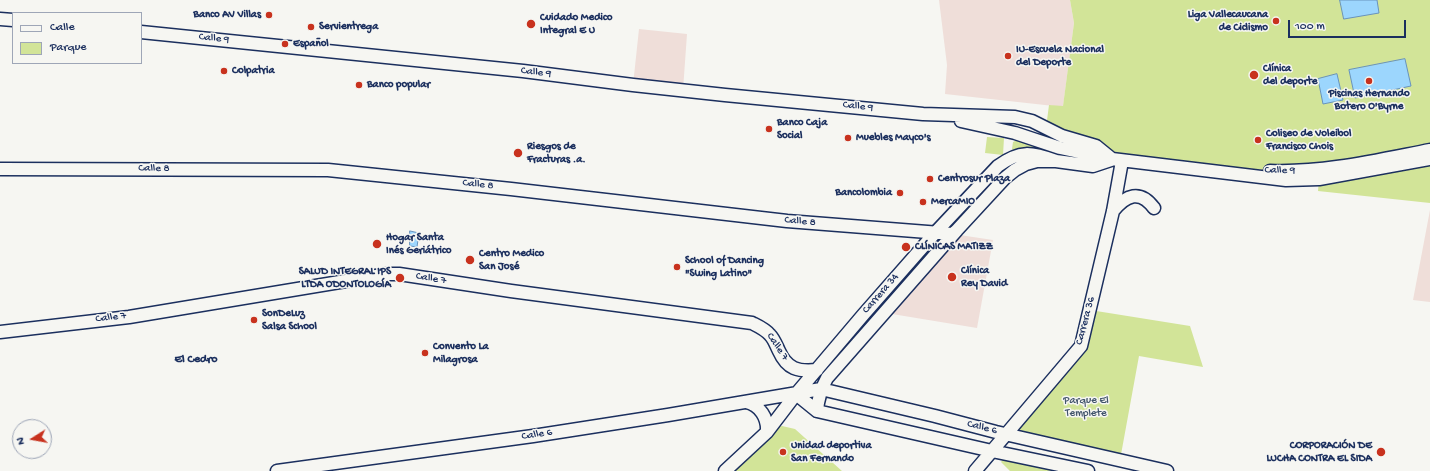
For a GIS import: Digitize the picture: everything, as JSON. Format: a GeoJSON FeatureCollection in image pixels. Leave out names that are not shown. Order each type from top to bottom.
{"type":"FeatureCollection","features":[{"type":"Feature","properties":{"kind":"main road"},"geometry":{"type":"LineString","coordinates":[[0,19],[12,20]]}},
{"type":"Feature","properties":{"kind":"main road","name":"Calle 9"},"geometry":{"type":"LineString","coordinates":[[142,32],[523,71],[633,85],[931,114],[1015,117],[1032,121],[1062,136],[1096,146],[1122,160],[1140,157],[1287,172],[1314,170],[1430,150]]}},
{"type":"Feature","properties":{"kind":"main road","name":"Calle 9"},"geometry":{"type":"LineString","coordinates":[[931,114],[1015,133],[1060,148],[1122,160],[1286,180],[1319,179],[1430,159]]}},
{"type":"Feature","properties":{"kind":"main road","name":"Carrera 34"},"geometry":{"type":"LineString","coordinates":[[725,471],[767,432],[796,394],[863,315],[935,233],[998,166],[1017,155],[1036,154],[1056,161]]}},
{"type":"Feature","properties":{"kind":"main road","name":"Carrera 34"},"geometry":{"type":"LineString","coordinates":[[817,411],[821,389],[827,378],[953,234],[1005,178],[1026,164],[1037,161],[1056,161],[1093,166],[1122,160]]}},
{"type":"Feature","properties":{"kind":"main road","name":"Carrera 36"},"geometry":{"type":"LineString","coordinates":[[975,471],[1081,346],[1113,211],[1122,160]]}},
{"type":"Feature","properties":{"kind":"main road"},"geometry":{"type":"LineString","coordinates":[[1351,164],[1361,172]]}},
{"type":"Feature","properties":{"kind":"main road","name":"Calle 8"},"geometry":{"type":"LineString","coordinates":[[0,169],[328,170],[440,181],[782,220],[953,234]]}},
{"type":"Feature","properties":{"kind":"main road"},"geometry":{"type":"LineString","coordinates":[[1113,211],[1124,200],[1135,196],[1146,199],[1154,208]]}},
{"type":"Feature","properties":{"kind":"main road","name":"Calle 7"},"geometry":{"type":"LineString","coordinates":[[0,332],[128,317],[388,274],[399,274],[512,291],[752,323],[766,330],[770,334],[784,360],[792,367],[805,372],[817,370]]}},
{"type":"Feature","properties":{"kind":"main road","name":"Calle 6"},"geometry":{"type":"LineString","coordinates":[[277,471],[533,436],[821,389],[1167,471]]}},
{"type":"Feature","properties":{"kind":"main road","name":"Calle 6"},"geometry":{"type":"LineString","coordinates":[[796,394],[817,411],[992,451],[1088,471]]}},
{"type":"Feature","properties":{"kind":"main road"},"geometry":{"type":"LineString","coordinates":[[746,402],[752,403],[762,412],[767,426],[767,432]]}},
{"type":"Feature","properties":{"kind":"shaded area","name":"IU-Escuela Nacional del Deporte"},"geometry":{"type":"Polygon","coordinates":[[[939,0],[1070,0],[1074,23],[1063,107],[945,94],[947,65],[939,0]]]}},
{"type":"Feature","properties":{"kind":"shaded area"},"geometry":{"type":"Polygon","coordinates":[[[639,29],[687,34],[683,90],[633,85],[639,29]]]}},
{"type":"Feature","properties":{"kind":"shaded area"},"geometry":{"type":"Polygon","coordinates":[[[1430,210],[1430,302],[1413,300],[1430,210]]]}},
{"type":"Feature","properties":{"kind":"shaded area","name":"Clínica Rey David"},"geometry":{"type":"Polygon","coordinates":[[[953,234],[993,240],[977,328],[886,313],[953,234]]]}},
{"type":"Feature","properties":{"kind":"green space"},"geometry":{"type":"Polygon","coordinates":[[[1070,0],[1430,0],[1430,150],[1287,172],[1140,157],[1131,162],[1046,128],[1049,105],[1063,106],[1074,23],[1070,0]]]}},
{"type":"Feature","properties":{"kind":"green space"},"geometry":{"type":"Polygon","coordinates":[[[987,137],[1004,138],[1003,155],[985,153],[987,137]]]}},
{"type":"Feature","properties":{"kind":"green space"},"geometry":{"type":"Polygon","coordinates":[[[1017,140],[1074,156],[1014,151],[1012,149],[1013,142],[1017,140]]]}},
{"type":"Feature","properties":{"kind":"green space"},"geometry":{"type":"Polygon","coordinates":[[[1430,159],[1430,203],[1318,191],[1319,179],[1430,159]]]}},
{"type":"Feature","properties":{"kind":"green space","name":"Parque El Templete"},"geometry":{"type":"Polygon","coordinates":[[[1090,310],[1190,326],[1203,367],[1139,356],[1120,460],[1007,434],[1081,346],[1090,310]]]}},
{"type":"Feature","properties":{"kind":"green space","name":"Unidad deportiva San Fernando"},"geometry":{"type":"Polygon","coordinates":[[[782,426],[795,429],[842,471],[725,471],[775,428],[782,426]]]}},
{"type":"Feature","properties":{"kind":"green space"},"geometry":{"type":"Polygon","coordinates":[[[1004,458],[1061,471],[1010,471],[1001,462],[1004,458]]]}},
{"type":"Feature","properties":{"kind":"water"},"geometry":{"type":"Polygon","coordinates":[[[1340,0],[1377,0],[1379,13],[1344,19],[1340,0]]]}},
{"type":"Feature","properties":{"kind":"water"},"geometry":{"type":"Polygon","coordinates":[[[1405,59],[1411,86],[1355,98],[1349,70],[1405,59]]]}},
{"type":"Feature","properties":{"kind":"water"},"geometry":{"type":"Polygon","coordinates":[[[1337,74],[1343,100],[1323,104],[1318,79],[1337,74]]]}},
{"type":"Feature","properties":{"kind":"water"},"geometry":{"type":"Polygon","coordinates":[[[410,231],[419,233],[417,247],[410,246],[410,231]]]}},
{"type":"Feature","properties":{"kind":"place","name":"Banco AV Villas"},"geometry":{"type":"Point","coordinates":[269,15]}},
{"type":"Feature","properties":{"kind":"place","name":"Liga Vallecaucana de Ciclismo"},"geometry":{"type":"Point","coordinates":[1276,21]}},
{"type":"Feature","properties":{"kind":"place","name":"Cuidado Medico Integral E U"},"geometry":{"type":"Point","coordinates":[531,24]}},
{"type":"Feature","properties":{"kind":"place","name":"Servientrega"},"geometry":{"type":"Point","coordinates":[311,27]}},
{"type":"Feature","properties":{"kind":"place","name":"Español"},"geometry":{"type":"Point","coordinates":[285,44]}},
{"type":"Feature","properties":{"kind":"place","name":"IU-Escuela Nacional del Deporte"},"geometry":{"type":"Point","coordinates":[1008,56]}},
{"type":"Feature","properties":{"kind":"place","name":"Colpatria"},"geometry":{"type":"Point","coordinates":[224,71]}},
{"type":"Feature","properties":{"kind":"place","name":"Clínica del deporte"},"geometry":{"type":"Point","coordinates":[1254,75]}},
{"type":"Feature","properties":{"kind":"place","name":"Piscinas Hernando Botero O'Byrne"},"geometry":{"type":"Point","coordinates":[1369,81]}},
{"type":"Feature","properties":{"kind":"place","name":"Banco popular"},"geometry":{"type":"Point","coordinates":[359,85]}},
{"type":"Feature","properties":{"kind":"place","name":"Banco Caja Social"},"geometry":{"type":"Point","coordinates":[769,129]}},
{"type":"Feature","properties":{"kind":"place","name":"Muebles Mayco's"},"geometry":{"type":"Point","coordinates":[848,138]}},
{"type":"Feature","properties":{"kind":"place","name":"Coliseo de Voleibol Francisco Chois"},"geometry":{"type":"Point","coordinates":[1258,140]}},
{"type":"Feature","properties":{"kind":"place","name":"Riesgos de Fracturas .a."},"geometry":{"type":"Point","coordinates":[518,153]}},
{"type":"Feature","properties":{"kind":"place","name":"Centrosur Plaza"},"geometry":{"type":"Point","coordinates":[930,179]}},
{"type":"Feature","properties":{"kind":"place","name":"Bancolombia"},"geometry":{"type":"Point","coordinates":[900,193]}},
{"type":"Feature","properties":{"kind":"place","name":"MercaMIO"},"geometry":{"type":"Point","coordinates":[923,202]}},
{"type":"Feature","properties":{"kind":"place","name":"Hogar Santa Inés Geriátrico"},"geometry":{"type":"Point","coordinates":[377,244]}},
{"type":"Feature","properties":{"kind":"place","name":"CLÍNICAS MATIZZ"},"geometry":{"type":"Point","coordinates":[906,247]}},
{"type":"Feature","properties":{"kind":"place","name":"Centro Medico San José"},"geometry":{"type":"Point","coordinates":[470,260]}},
{"type":"Feature","properties":{"kind":"place","name":"School of Dancing \"Swing Latino\""},"geometry":{"type":"Point","coordinates":[677,267]}},
{"type":"Feature","properties":{"kind":"place","name":"Clínica Rey David"},"geometry":{"type":"Point","coordinates":[952,277]}},
{"type":"Feature","properties":{"kind":"place","name":"SALUD INTEGRAL IPS LTDA ODONTOLOGÍA"},"geometry":{"type":"Point","coordinates":[400,278]}},
{"type":"Feature","properties":{"kind":"place","name":"SonDeLuz Salsa School"},"geometry":{"type":"Point","coordinates":[254,320]}},
{"type":"Feature","properties":{"kind":"place","name":"Convento La Milagrosa"},"geometry":{"type":"Point","coordinates":[425,353]}},
{"type":"Feature","properties":{"kind":"place","name":"Unidad deportiva San Fernando"},"geometry":{"type":"Point","coordinates":[783,452]}},
{"type":"Feature","properties":{"kind":"place","name":"CORPORACIÓN DE LUCHA CONTRA EL SIDA"},"geometry":{"type":"Point","coordinates":[1381,452]}},
{"type":"Feature","properties":{"kind":"district","name":"El Cedro"},"geometry":{"type":"Point","coordinates":[196,360]}}]}
